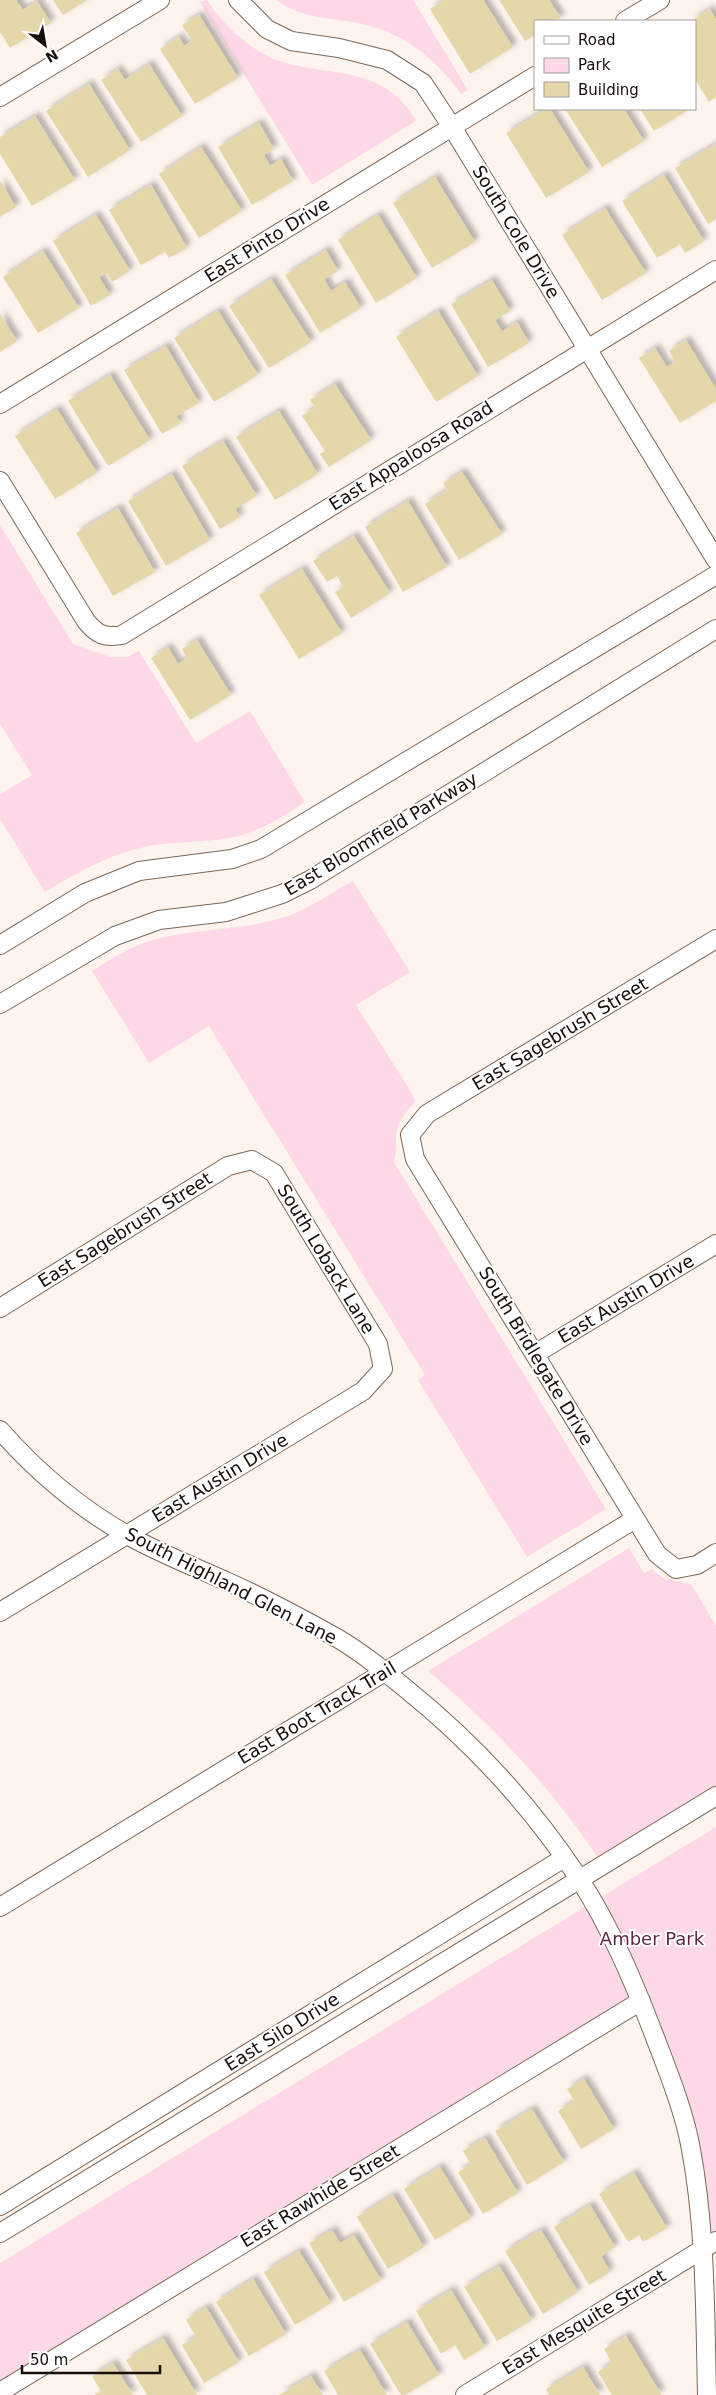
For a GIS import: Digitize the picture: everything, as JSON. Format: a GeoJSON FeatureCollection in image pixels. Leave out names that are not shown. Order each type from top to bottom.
{"type":"FeatureCollection","features":[{"type":"Feature","properties":{"kind":"street"},"geometry":{"type":"LineString","coordinates":[[0,97],[160,0]]}},
{"type":"Feature","properties":{"kind":"street","name":"South Cole Drive"},"geometry":{"type":"LineString","coordinates":[[238,0],[267,29],[292,41],[338,48],[387,60],[423,83],[452,127],[716,560]]}},
{"type":"Feature","properties":{"kind":"street"},"geometry":{"type":"LineString","coordinates":[[627,20],[660,0]]}},
{"type":"Feature","properties":{"kind":"street","name":"East Pinto Drive"},"geometry":{"type":"LineString","coordinates":[[0,404],[534,77]]}},
{"type":"Feature","properties":{"kind":"street","name":"East Appaloosa Road"},"geometry":{"type":"LineString","coordinates":[[0,481],[92,629],[104,636],[122,635],[586,348],[716,270]]}},
{"type":"Feature","properties":{"kind":"street"},"geometry":{"type":"LineString","coordinates":[[0,945],[85,892],[139,871],[232,859],[261,849],[716,575]]}},
{"type":"Feature","properties":{"kind":"street","name":"East Bloomfield Parkway"},"geometry":{"type":"LineString","coordinates":[[0,1004],[115,936],[159,920],[226,912],[282,894],[310,880],[716,629]]}},
{"type":"Feature","properties":{"kind":"street","name":"East Sagebrush Street"},"geometry":{"type":"LineString","coordinates":[[410,1135],[427,1114],[716,940]]}},
{"type":"Feature","properties":{"kind":"street","name":"South Bridlegate Drive"},"geometry":{"type":"LineString","coordinates":[[410,1135],[415,1159],[657,1554],[676,1569],[697,1565],[716,1553]]}},
{"type":"Feature","properties":{"kind":"street","name":"East Sagebrush Street"},"geometry":{"type":"LineString","coordinates":[[0,1308],[228,1166],[252,1160]]}},
{"type":"Feature","properties":{"kind":"street","name":"South Loback Lane"},"geometry":{"type":"LineString","coordinates":[[252,1160],[274,1173],[378,1344],[383,1369]]}},
{"type":"Feature","properties":{"kind":"street","name":"East Austin Drive"},"geometry":{"type":"LineString","coordinates":[[535,1354],[716,1244]]}},
{"type":"Feature","properties":{"kind":"street","name":"East Austin Drive"},"geometry":{"type":"LineString","coordinates":[[0,1612],[363,1391],[383,1369]]}},
{"type":"Feature","properties":{"kind":"street","name":"South Highland Glen Lane"},"geometry":{"type":"LineString","coordinates":[[0,1430],[24,1457],[48,1477],[127,1534],[181,1562],[280,1606],[345,1643],[384,1672],[427,1706],[466,1742],[508,1786],[564,1858],[579,1880],[629,1973],[670,2077],[689,2143],[710,2246],[707,2395]]}},
{"type":"Feature","properties":{"kind":"street","name":"East Boot Track Trail"},"geometry":{"type":"LineString","coordinates":[[0,1906],[635,1519]]}},
{"type":"Feature","properties":{"kind":"street"},"geometry":{"type":"LineString","coordinates":[[0,2233],[716,1796]]}},
{"type":"Feature","properties":{"kind":"street","name":"East Silo Drive"},"geometry":{"type":"LineString","coordinates":[[0,2206],[564,1858]]}},
{"type":"Feature","properties":{"kind":"street","name":"East Rawhide Street"},"geometry":{"type":"LineString","coordinates":[[0,2392],[641,2001]]}},
{"type":"Feature","properties":{"kind":"street","name":"East Mesquite Street"},"geometry":{"type":"LineString","coordinates":[[465,2395],[710,2246]]}},
{"type":"Feature","properties":{"kind":"green space"},"geometry":{"type":"Polygon","coordinates":[[[207,0],[229,28],[258,51],[279,61],[373,81],[389,90],[403,103],[416,121],[312,185],[199,1],[207,0]]]}},
{"type":"Feature","properties":{"kind":"green space"},"geometry":{"type":"Polygon","coordinates":[[[276,0],[413,0],[468,90],[461,94],[450,79],[425,54],[396,36],[363,24],[301,13],[276,0]]]}},
{"type":"Feature","properties":{"kind":"green space"},"geometry":{"type":"Polygon","coordinates":[[[0,525],[73,644],[110,657],[127,657],[139,651],[196,743],[250,711],[305,802],[271,823],[236,836],[224,839],[161,844],[122,853],[108,858],[45,892],[0,819],[0,794],[32,775],[0,724],[0,525]]]}},
{"type":"Feature","properties":{"kind":"green space"},"geometry":{"type":"Polygon","coordinates":[[[353,881],[410,972],[356,1005],[413,1095],[415,1102],[405,1114],[398,1127],[394,1162],[606,1509],[527,1557],[418,1380],[425,1375],[209,1026],[149,1063],[92,971],[129,949],[153,940],[184,933],[247,926],[288,916],[353,881]]]}},
{"type":"Feature","properties":{"kind":"green space"},"geometry":{"type":"Polygon","coordinates":[[[629,1548],[644,1573],[652,1569],[663,1578],[691,1584],[716,1626],[716,1788],[599,1859],[561,1807],[520,1759],[476,1714],[428,1671],[629,1548]]]}},
{"type":"Feature","properties":{"kind":"green space","name":"Amber Park"},"geometry":{"type":"Polygon","coordinates":[[[716,1827],[716,2241],[703,2250],[689,2143],[641,2002],[0,2392],[0,2263],[716,1827]]]}},
{"type":"Feature","properties":{"kind":"building"},"geometry":{"type":"Polygon","coordinates":[[[0,0],[16,0],[23,10],[37,1],[51,23],[10,48],[0,32],[0,0]]]}},
{"type":"Feature","properties":{"kind":"building"},"geometry":{"type":"Polygon","coordinates":[[[53,0],[87,0],[63,15],[53,0]]]}},
{"type":"Feature","properties":{"kind":"building"},"geometry":{"type":"Polygon","coordinates":[[[444,0],[483,0],[513,47],[470,74],[430,9],[444,0]]]}},
{"type":"Feature","properties":{"kind":"building"},"geometry":{"type":"Polygon","coordinates":[[[499,0],[549,0],[561,18],[558,20],[534,20],[534,36],[525,41],[499,0]]]}},
{"type":"Feature","properties":{"kind":"building"},"geometry":{"type":"Polygon","coordinates":[[[710,9],[716,20],[716,97],[709,102],[696,81],[696,20],[693,20],[710,9]]]}},
{"type":"Feature","properties":{"kind":"building"},"geometry":{"type":"Polygon","coordinates":[[[199,15],[238,78],[195,104],[160,49],[179,37],[184,46],[192,41],[182,25],[199,15]]]}},
{"type":"Feature","properties":{"kind":"building"},"geometry":{"type":"Polygon","coordinates":[[[149,64],[182,116],[141,142],[101,80],[118,69],[125,80],[149,64]]]}},
{"type":"Feature","properties":{"kind":"building"},"geometry":{"type":"Polygon","coordinates":[[[89,84],[130,150],[88,177],[46,111],[89,84]]]}},
{"type":"Feature","properties":{"kind":"building"},"geometry":{"type":"Polygon","coordinates":[[[544,110],[551,110],[589,172],[546,198],[506,133],[544,110]]]}},
{"type":"Feature","properties":{"kind":"building"},"geometry":{"type":"Polygon","coordinates":[[[566,110],[625,110],[644,141],[602,167],[566,110]]]}},
{"type":"Feature","properties":{"kind":"building"},"geometry":{"type":"Polygon","coordinates":[[[641,110],[688,110],[654,131],[641,110]]]}},
{"type":"Feature","properties":{"kind":"building"},"geometry":{"type":"Polygon","coordinates":[[[35,116],[75,180],[32,206],[0,154],[0,137],[35,116]]]}},
{"type":"Feature","properties":{"kind":"building"},"geometry":{"type":"Polygon","coordinates":[[[259,123],[274,149],[264,155],[270,166],[281,159],[293,181],[252,205],[218,147],[259,123]]]}},
{"type":"Feature","properties":{"kind":"building"},"geometry":{"type":"Polygon","coordinates":[[[716,144],[716,219],[708,224],[675,168],[716,144]]]}},
{"type":"Feature","properties":{"kind":"building"},"geometry":{"type":"Polygon","coordinates":[[[201,147],[242,211],[199,238],[159,174],[201,147]]]}},
{"type":"Feature","properties":{"kind":"building"},"geometry":{"type":"Polygon","coordinates":[[[664,175],[704,241],[685,253],[680,244],[657,258],[622,201],[664,175]]]}},
{"type":"Feature","properties":{"kind":"building"},"geometry":{"type":"Polygon","coordinates":[[[435,177],[475,242],[432,268],[393,203],[435,177]]]}},
{"type":"Feature","properties":{"kind":"building"},"geometry":{"type":"Polygon","coordinates":[[[0,181],[16,207],[0,217],[0,181]]]}},
{"type":"Feature","properties":{"kind":"building"},"geometry":{"type":"Polygon","coordinates":[[[151,185],[187,248],[169,258],[165,252],[141,265],[109,210],[151,185]]]}},
{"type":"Feature","properties":{"kind":"building"},"geometry":{"type":"Polygon","coordinates":[[[605,208],[646,273],[602,300],[562,235],[605,208]]]}},
{"type":"Feature","properties":{"kind":"building"},"geometry":{"type":"Polygon","coordinates":[[[96,215],[130,271],[112,282],[107,273],[99,277],[110,295],[91,306],[53,241],[96,215]]]}},
{"type":"Feature","properties":{"kind":"building"},"geometry":{"type":"Polygon","coordinates":[[[378,215],[417,278],[376,303],[338,240],[378,215]]]}},
{"type":"Feature","properties":{"kind":"building"},"geometry":{"type":"Polygon","coordinates":[[[326,250],[338,271],[324,279],[331,291],[345,282],[361,308],[320,333],[285,275],[326,250]]]}},
{"type":"Feature","properties":{"kind":"building"},"geometry":{"type":"Polygon","coordinates":[[[43,251],[79,308],[38,333],[3,277],[43,251]]]}},
{"type":"Feature","properties":{"kind":"building"},"geometry":{"type":"Polygon","coordinates":[[[271,279],[311,342],[269,368],[229,306],[271,279]]]}},
{"type":"Feature","properties":{"kind":"building"},"geometry":{"type":"Polygon","coordinates":[[[492,280],[510,311],[495,320],[502,331],[517,322],[529,343],[488,367],[451,304],[492,280]]]}},
{"type":"Feature","properties":{"kind":"building"},"geometry":{"type":"Polygon","coordinates":[[[218,311],[258,375],[214,402],[174,338],[218,311]]]}},
{"type":"Feature","properties":{"kind":"building"},"geometry":{"type":"Polygon","coordinates":[[[438,311],[478,376],[436,402],[396,337],[438,311]]]}},
{"type":"Feature","properties":{"kind":"building"},"geometry":{"type":"Polygon","coordinates":[[[0,314],[17,341],[0,352],[0,314]]]}},
{"type":"Feature","properties":{"kind":"building"},"geometry":{"type":"Polygon","coordinates":[[[686,340],[716,389],[716,401],[680,423],[639,358],[655,348],[667,367],[675,361],[669,351],[686,340]]]}},
{"type":"Feature","properties":{"kind":"building"},"geometry":{"type":"Polygon","coordinates":[[[166,346],[199,403],[176,416],[181,423],[162,434],[124,370],[166,346]]]}},
{"type":"Feature","properties":{"kind":"building"},"geometry":{"type":"Polygon","coordinates":[[[110,375],[150,440],[108,466],[68,401],[110,375]]]}},
{"type":"Feature","properties":{"kind":"building"},"geometry":{"type":"Polygon","coordinates":[[[335,384],[371,440],[329,467],[320,454],[325,451],[302,416],[315,407],[310,400],[335,384]]]}},
{"type":"Feature","properties":{"kind":"building"},"geometry":{"type":"Polygon","coordinates":[[[57,409],[97,473],[55,499],[15,436],[57,409]]]}},
{"type":"Feature","properties":{"kind":"building"},"geometry":{"type":"Polygon","coordinates":[[[279,411],[318,474],[275,500],[236,437],[279,411]]]}},
{"type":"Feature","properties":{"kind":"building"},"geometry":{"type":"Polygon","coordinates":[[[223,441],[257,496],[235,509],[240,517],[220,529],[182,466],[223,441]]]}},
{"type":"Feature","properties":{"kind":"building"},"geometry":{"type":"Polygon","coordinates":[[[462,472],[502,534],[459,560],[425,504],[447,490],[443,483],[462,472]]]}},
{"type":"Feature","properties":{"kind":"building"},"geometry":{"type":"Polygon","coordinates":[[[172,474],[210,540],[166,566],[128,501],[172,474]]]}},
{"type":"Feature","properties":{"kind":"building"},"geometry":{"type":"Polygon","coordinates":[[[408,501],[447,567],[403,592],[365,527],[408,501]]]}},
{"type":"Feature","properties":{"kind":"building"},"geometry":{"type":"Polygon","coordinates":[[[118,508],[155,572],[113,596],[76,533],[118,508]]]}},
{"type":"Feature","properties":{"kind":"building"},"geometry":{"type":"Polygon","coordinates":[[[354,536],[390,593],[351,618],[335,592],[343,587],[337,576],[327,582],[313,561],[354,536]]]}},
{"type":"Feature","properties":{"kind":"building"},"geometry":{"type":"Polygon","coordinates":[[[302,569],[342,633],[299,659],[259,595],[302,569]]]}},
{"type":"Feature","properties":{"kind":"building"},"geometry":{"type":"Polygon","coordinates":[[[197,640],[231,695],[190,720],[151,658],[168,647],[178,664],[187,658],[182,649],[197,640]]]}},
{"type":"Feature","properties":{"kind":"building"},"geometry":{"type":"Polygon","coordinates":[[[584,2079],[614,2129],[581,2149],[558,2111],[574,2101],[567,2089],[584,2079]]]}},
{"type":"Feature","properties":{"kind":"building"},"geometry":{"type":"Polygon","coordinates":[[[532,2109],[564,2162],[527,2185],[495,2131],[532,2109]]]}},
{"type":"Feature","properties":{"kind":"building"},"geometry":{"type":"Polygon","coordinates":[[[485,2138],[518,2193],[483,2214],[458,2172],[471,2164],[463,2151],[485,2138]]]}},
{"type":"Feature","properties":{"kind":"building"},"geometry":{"type":"Polygon","coordinates":[[[440,2167],[471,2218],[435,2240],[404,2189],[440,2167]]]}},
{"type":"Feature","properties":{"kind":"building"},"geometry":{"type":"Polygon","coordinates":[[[634,2173],[667,2228],[643,2242],[639,2235],[628,2242],[599,2194],[634,2173]]]}},
{"type":"Feature","properties":{"kind":"building"},"geometry":{"type":"Polygon","coordinates":[[[393,2195],[424,2247],[388,2269],[357,2217],[393,2195]]]}},
{"type":"Feature","properties":{"kind":"building"},"geometry":{"type":"Polygon","coordinates":[[[590,2205],[615,2247],[601,2256],[610,2272],[589,2285],[554,2227],[590,2205]]]}},
{"type":"Feature","properties":{"kind":"building"},"geometry":{"type":"Polygon","coordinates":[[[332,2230],[340,2243],[354,2235],[381,2280],[344,2302],[309,2243],[332,2230]]]}},
{"type":"Feature","properties":{"kind":"building"},"geometry":{"type":"Polygon","coordinates":[[[541,2230],[578,2292],[543,2314],[505,2251],[541,2230]]]}},
{"type":"Feature","properties":{"kind":"building"},"geometry":{"type":"Polygon","coordinates":[[[299,2251],[331,2303],[295,2325],[264,2272],[299,2251]]]}},
{"type":"Feature","properties":{"kind":"building"},"geometry":{"type":"Polygon","coordinates":[[[499,2266],[532,2320],[497,2341],[464,2287],[499,2266]]]}},
{"type":"Feature","properties":{"kind":"building"},"geometry":{"type":"Polygon","coordinates":[[[253,2279],[286,2334],[249,2356],[216,2302],[253,2279]]]}},
{"type":"Feature","properties":{"kind":"building"},"geometry":{"type":"Polygon","coordinates":[[[451,2290],[485,2347],[464,2360],[455,2345],[441,2354],[416,2311],[451,2290]]]}},
{"type":"Feature","properties":{"kind":"building"},"geometry":{"type":"Polygon","coordinates":[[[206,2307],[239,2362],[204,2383],[182,2345],[196,2337],[186,2320],[206,2307]]]}},
{"type":"Feature","properties":{"kind":"building"},"geometry":{"type":"Polygon","coordinates":[[[407,2322],[439,2375],[405,2395],[401,2395],[370,2344],[407,2322]]]}},
{"type":"Feature","properties":{"kind":"building"},"geometry":{"type":"Polygon","coordinates":[[[626,2336],[660,2395],[612,2395],[598,2372],[612,2363],[604,2349],[626,2336]]]}},
{"type":"Feature","properties":{"kind":"building"},"geometry":{"type":"Polygon","coordinates":[[[163,2338],[197,2395],[147,2395],[126,2360],[163,2338]]]}},
{"type":"Feature","properties":{"kind":"building"},"geometry":{"type":"Polygon","coordinates":[[[360,2350],[387,2395],[338,2395],[324,2371],[360,2350]]]}},
{"type":"Feature","properties":{"kind":"building"},"geometry":{"type":"Polygon","coordinates":[[[113,2363],[133,2395],[94,2395],[101,2391],[92,2376],[113,2363]]]}},
{"type":"Feature","properties":{"kind":"building"},"geometry":{"type":"Polygon","coordinates":[[[583,2367],[600,2395],[549,2395],[546,2389],[583,2367]]]}},
{"type":"Feature","properties":{"kind":"building"},"geometry":{"type":"Polygon","coordinates":[[[311,2376],[323,2395],[279,2395],[311,2376]]]}}]}
